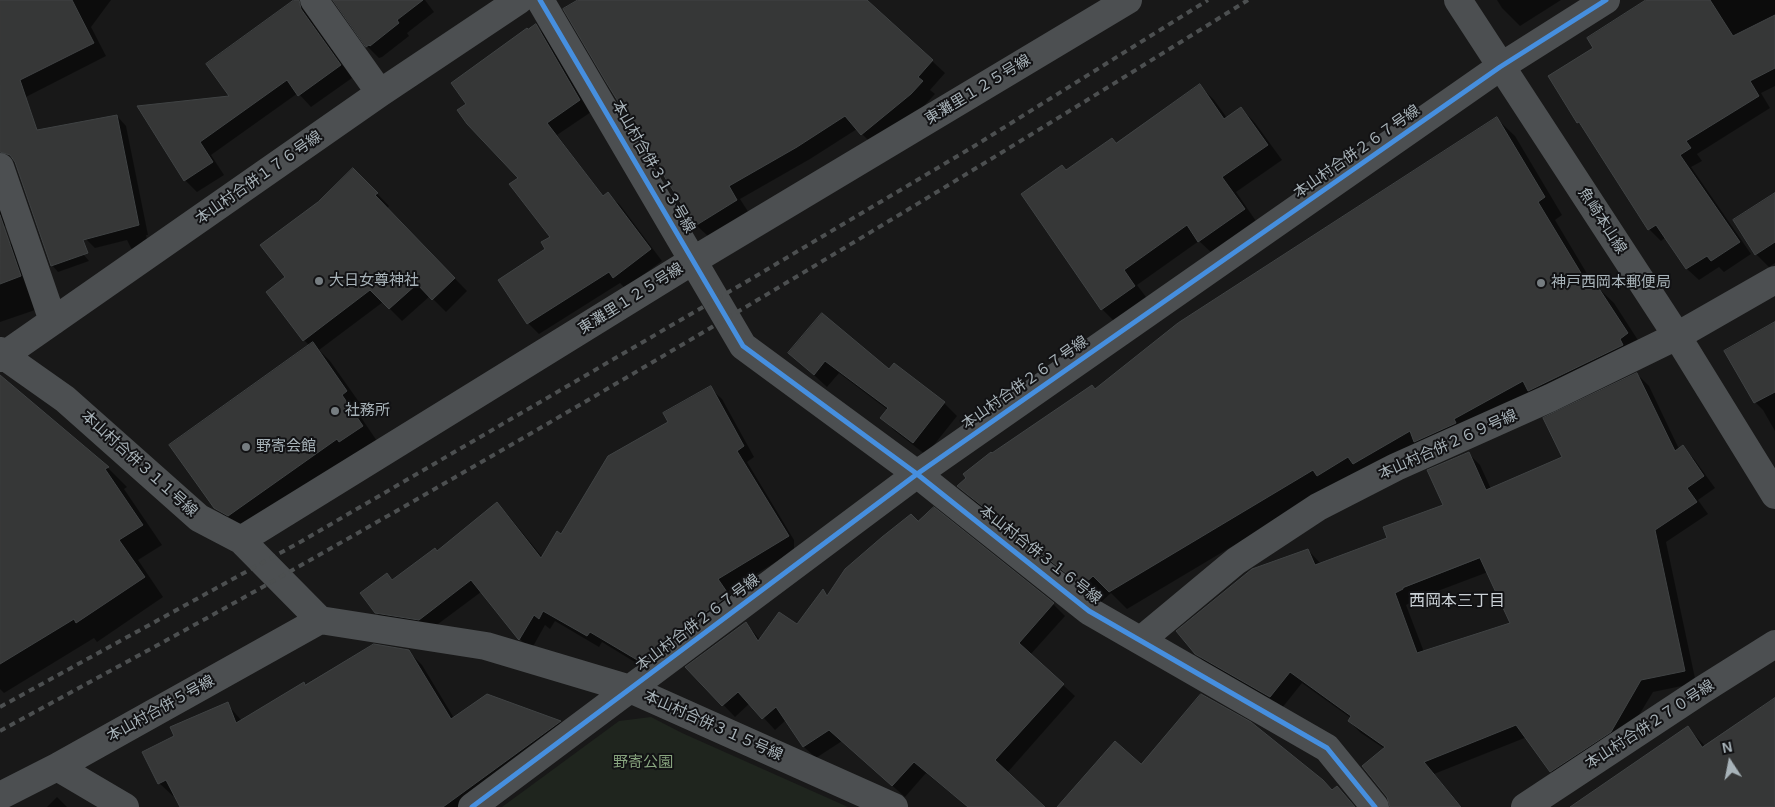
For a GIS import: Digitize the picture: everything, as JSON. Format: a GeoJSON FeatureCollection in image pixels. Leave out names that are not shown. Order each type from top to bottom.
{"type":"FeatureCollection","features":[{"type":"Feature","properties":{"kind":"street"},"geometry":{"type":"LineString","coordinates":[[314,0],[380,93]]}},
{"type":"Feature","properties":{"kind":"street","name":"本山村合併１７６号線"},"geometry":{"type":"LineString","coordinates":[[1,355],[53,321],[380,93],[519,0]]}},
{"type":"Feature","properties":{"kind":"street","name":"本山村合併３１３号線"},"geometry":{"type":"LineString","coordinates":[[540,0],[743,346]]}},
{"type":"Feature","properties":{"kind":"street","name":"東灘里１２５号線"},"geometry":{"type":"LineString","coordinates":[[241,540],[694,260],[1128,0]]}},
{"type":"Feature","properties":{"kind":"street","name":"魚崎本山線"},"geometry":{"type":"LineString","coordinates":[[1458,0],[1677,336],[1775,494]]}},
{"type":"Feature","properties":{"kind":"street","name":"本山村合併２６７号線"},"geometry":{"type":"LineString","coordinates":[[472,807],[917,474],[1500,67],[1606,0]]}},
{"type":"Feature","properties":{"kind":"street"},"geometry":{"type":"LineString","coordinates":[[0,167],[53,321]]}},
{"type":"Feature","properties":{"kind":"street","name":"本山村合併２６９号線"},"geometry":{"type":"LineString","coordinates":[[1141,640],[1236,561],[1318,507],[1396,467],[1550,398],[1677,336],[1775,280]]}},
{"type":"Feature","properties":{"kind":"street","name":"本山村合併３１６号線"},"geometry":{"type":"LineString","coordinates":[[743,346],[917,474],[1089,611],[1327,748],[1375,807]]}},
{"type":"Feature","properties":{"kind":"street","name":"本山村合併３１１号線"},"geometry":{"type":"LineString","coordinates":[[1,355],[65,398],[199,518],[241,540],[320,620]]}},
{"type":"Feature","properties":{"kind":"street","name":"本山村合併３１５号線"},"geometry":{"type":"LineString","coordinates":[[320,620],[486,646],[630,689],[894,807]]}},
{"type":"Feature","properties":{"kind":"street","name":"本山村合併５号線"},"geometry":{"type":"LineString","coordinates":[[0,796],[320,620]]}},
{"type":"Feature","properties":{"kind":"street","name":"本山村合併２７０号線"},"geometry":{"type":"LineString","coordinates":[[1525,807],[1775,644]]}},
{"type":"Feature","properties":{"kind":"street"},"geometry":{"type":"LineString","coordinates":[[57,766],[126,807]]}},
{"type":"Feature","properties":{"kind":"green space","name":"野寄公園"},"geometry":{"type":"Polygon","coordinates":[[[651,717],[682,733],[848,807],[502,807],[619,721],[651,717]]]}},
{"type":"Feature","properties":{"kind":"building"},"geometry":{"type":"Polygon","coordinates":[[[0,0],[72,0],[94,43],[20,80],[37,130],[117,115],[139,225],[83,240],[88,253],[51,266],[15,162],[10,155],[0,152],[0,0]]]}},
{"type":"Feature","properties":{"kind":"building"},"geometry":{"type":"Polygon","coordinates":[[[294,0],[299,0],[301,9],[341,65],[298,96],[287,80],[200,142],[213,162],[184,181],[137,106],[229,96],[206,64],[294,0]]]}},
{"type":"Feature","properties":{"kind":"building"},"geometry":{"type":"Polygon","coordinates":[[[333,0],[423,0],[397,20],[399,23],[370,46],[366,47],[333,0]]]}},
{"type":"Feature","properties":{"kind":"building"},"geometry":{"type":"Polygon","coordinates":[[[578,0],[867,0],[933,60],[918,77],[923,81],[911,94],[861,135],[845,116],[797,147],[729,186],[737,200],[695,226],[563,9],[578,0]]]}},
{"type":"Feature","properties":{"kind":"building"},"geometry":{"type":"Polygon","coordinates":[[[1646,0],[1710,0],[1733,36],[1775,15],[1775,68],[1750,81],[1759,96],[1686,141],[1691,148],[1680,155],[1740,242],[1711,261],[1707,256],[1686,269],[1656,225],[1648,230],[1548,76],[1593,48],[1587,38],[1646,0]]]}},
{"type":"Feature","properties":{"kind":"building"},"geometry":{"type":"Polygon","coordinates":[[[536,24],[580,100],[547,123],[603,196],[608,192],[651,249],[613,278],[609,272],[527,324],[498,280],[545,249],[541,242],[550,237],[509,184],[518,178],[467,124],[457,110],[466,104],[451,83],[527,28],[536,24]]]}},
{"type":"Feature","properties":{"kind":"building"},"geometry":{"type":"Polygon","coordinates":[[[1200,84],[1224,119],[1241,107],[1268,145],[1222,177],[1245,209],[1198,242],[1187,225],[1124,270],[1135,286],[1101,310],[1021,194],[1062,165],[1066,170],[1112,138],[1116,143],[1200,84]]]}},
{"type":"Feature","properties":{"kind":"building"},"geometry":{"type":"Polygon","coordinates":[[[1497,117],[1545,197],[1538,202],[1590,288],[1596,284],[1628,333],[1620,339],[1623,345],[1528,391],[1523,381],[1454,419],[1456,423],[1414,442],[1410,431],[1353,464],[1348,457],[1317,476],[1313,470],[1109,592],[1093,576],[1082,586],[957,486],[966,478],[963,474],[991,452],[1092,385],[1095,389],[1178,323],[1497,117]]]}},
{"type":"Feature","properties":{"kind":"building"},"geometry":{"type":"Polygon","coordinates":[[[353,168],[378,193],[375,195],[455,278],[432,300],[417,284],[389,309],[370,290],[303,341],[266,292],[285,277],[260,245],[318,202],[353,168]]]}},
{"type":"Feature","properties":{"kind":"building"},"geometry":{"type":"Polygon","coordinates":[[[1775,193],[1775,242],[1755,255],[1733,220],[1775,193]]]}},
{"type":"Feature","properties":{"kind":"building"},"geometry":{"type":"Polygon","coordinates":[[[0,215],[21,276],[0,284],[0,215]]]}},
{"type":"Feature","properties":{"kind":"building"},"geometry":{"type":"Polygon","coordinates":[[[822,313],[889,369],[894,363],[945,402],[913,443],[880,418],[888,408],[825,361],[814,375],[788,353],[822,313]]]}},
{"type":"Feature","properties":{"kind":"building"},"geometry":{"type":"Polygon","coordinates":[[[1775,322],[1775,392],[1754,403],[1724,351],[1775,322]]]}},
{"type":"Feature","properties":{"kind":"building","name":"野寄会館"},"geometry":{"type":"Polygon","coordinates":[[[313,342],[347,391],[342,395],[363,426],[339,442],[337,439],[228,516],[214,508],[169,445],[313,342]]]}},
{"type":"Feature","properties":{"kind":"building"},"geometry":{"type":"Polygon","coordinates":[[[1637,373],[1675,451],[1683,445],[1704,476],[1687,488],[1697,502],[1655,530],[1685,671],[1641,680],[1611,732],[1550,772],[1516,725],[1424,762],[1461,807],[1390,807],[1387,797],[1362,766],[1385,747],[1348,721],[1351,716],[1290,672],[1270,697],[1195,654],[1176,631],[1252,569],[1308,549],[1315,565],[1387,538],[1383,527],[1443,505],[1427,470],[1469,452],[1486,490],[1562,457],[1543,418],[1637,373]],[[1480,558],[1403,588],[1395,593],[1417,653],[1510,623],[1480,558]]]}},
{"type":"Feature","properties":{"kind":"building"},"geometry":{"type":"Polygon","coordinates":[[[0,375],[109,467],[105,469],[143,525],[119,540],[145,577],[76,623],[74,619],[0,664],[0,375]]]}},
{"type":"Feature","properties":{"kind":"building"},"geometry":{"type":"Polygon","coordinates":[[[711,386],[744,446],[737,451],[789,536],[718,579],[729,595],[639,661],[590,632],[587,636],[543,611],[539,619],[534,615],[519,640],[471,580],[419,620],[375,613],[360,593],[387,573],[392,580],[435,548],[437,551],[497,502],[541,558],[557,531],[561,534],[608,456],[668,422],[663,413],[711,386]]]}},
{"type":"Feature","properties":{"kind":"building"},"geometry":{"type":"Polygon","coordinates":[[[934,507],[1054,603],[1019,643],[1064,684],[995,760],[1045,807],[968,807],[914,762],[892,786],[829,730],[803,747],[776,707],[762,719],[738,692],[722,706],[685,667],[746,622],[758,641],[779,612],[797,624],[823,589],[827,596],[845,569],[882,537],[911,514],[918,521],[934,507]]]}},
{"type":"Feature","properties":{"kind":"building"},"geometry":{"type":"Polygon","coordinates":[[[374,644],[409,650],[451,719],[487,694],[561,721],[443,807],[180,807],[166,780],[158,784],[142,752],[174,736],[170,727],[228,702],[236,723],[304,682],[305,685],[374,644]]]}},
{"type":"Feature","properties":{"kind":"building"},"geometry":{"type":"Polygon","coordinates":[[[1201,694],[1251,722],[1323,780],[1332,790],[1337,786],[1355,807],[1057,807],[1115,741],[1141,764],[1201,694]]]}},
{"type":"Feature","properties":{"kind":"building"},"geometry":{"type":"Polygon","coordinates":[[[1775,698],[1775,807],[1570,807],[1688,726],[1702,747],[1775,698]]]}},
{"type":"Feature","properties":{"kind":"railway"},"geometry":{"type":"LineString","coordinates":[[0,707],[302,541],[756,276],[976,145],[1208,0]]}},
{"type":"Feature","properties":{"kind":"railway"},"geometry":{"type":"LineString","coordinates":[[0,731],[273,581],[666,354],[1016,144],[1248,0]]}},
{"type":"Feature","properties":{"kind":"cycle path"},"geometry":{"type":"LineString","coordinates":[[540,0],[743,346],[917,474],[1089,611],[1327,748],[1375,807]]}},
{"type":"Feature","properties":{"kind":"cycle path"},"geometry":{"type":"LineString","coordinates":[[472,807],[917,474],[1500,67],[1606,0]]}},
{"type":"Feature","properties":{"kind":"place","name":"大日女尊神社"},"geometry":{"type":"Point","coordinates":[319,281]}},
{"type":"Feature","properties":{"kind":"place","name":"神戸西岡本郵便局"},"geometry":{"type":"Point","coordinates":[1541,283]}},
{"type":"Feature","properties":{"kind":"place","name":"社務所"},"geometry":{"type":"Point","coordinates":[335,411]}},
{"type":"Feature","properties":{"kind":"place","name":"野寄会館"},"geometry":{"type":"Point","coordinates":[246,447]}},
{"type":"Feature","properties":{"kind":"district","name":"西岡本三丁目"},"geometry":{"type":"Point","coordinates":[1457,602]}}]}
